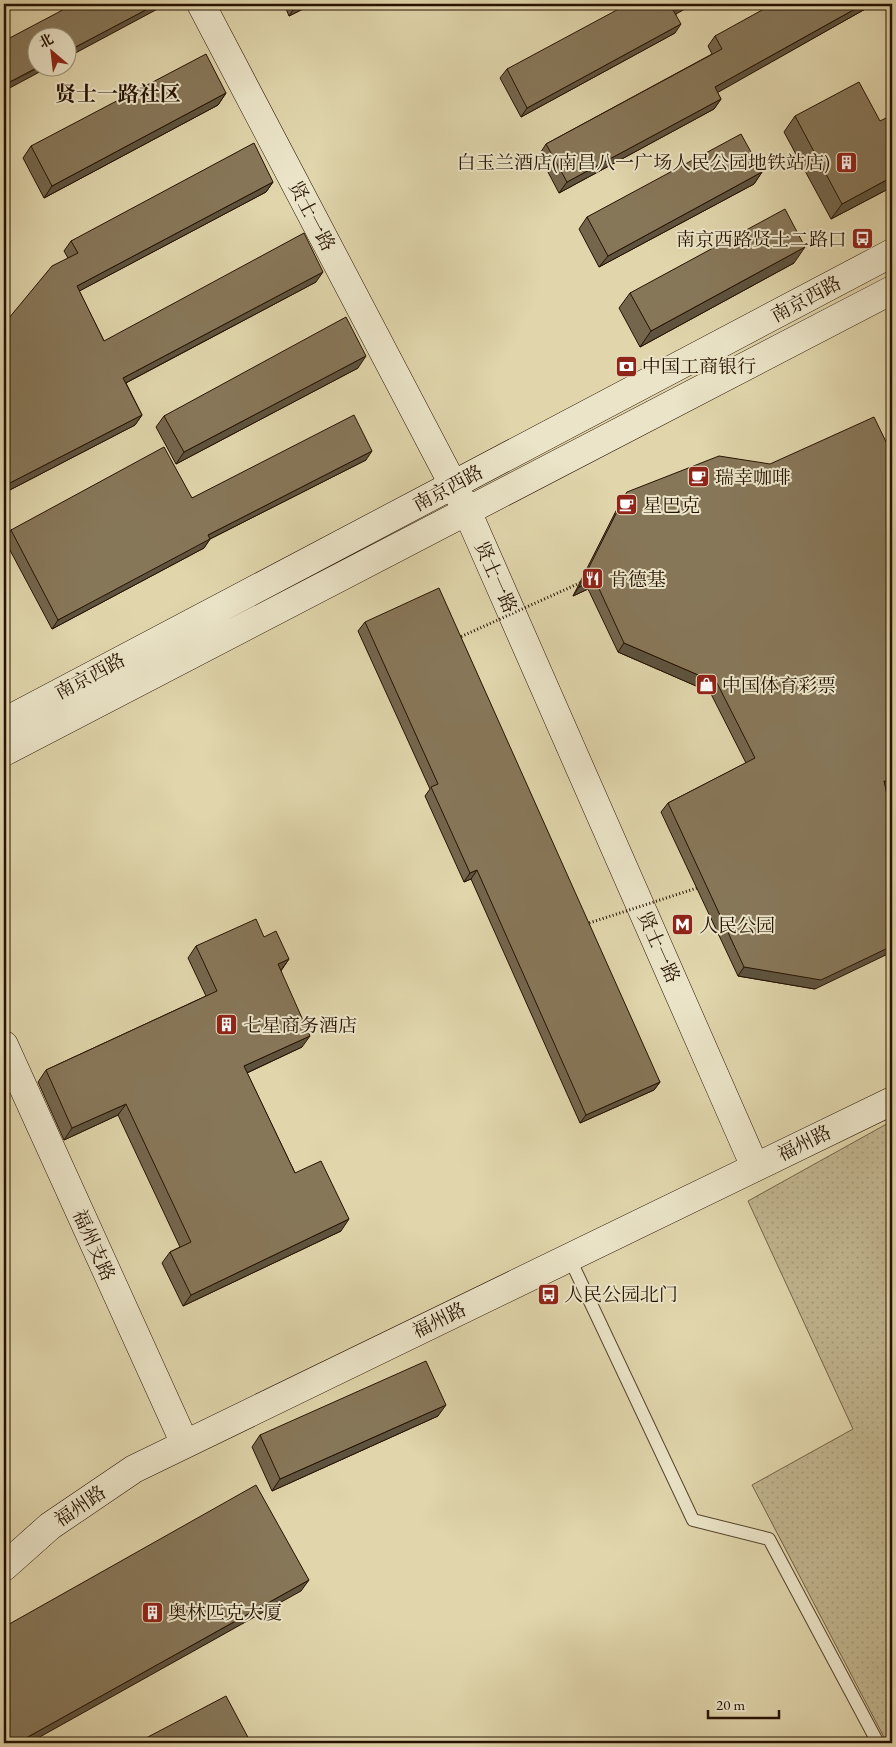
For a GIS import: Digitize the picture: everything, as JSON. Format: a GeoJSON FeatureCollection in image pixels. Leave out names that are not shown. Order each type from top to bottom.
{"type":"FeatureCollection","features":[{"type":"Feature","properties":{"kind":"street","name":"贤士一路"},"geometry":{"type":"LineString","coordinates":[[201,4],[467,512],[755,1166]]}},
{"type":"Feature","properties":{"kind":"street","name":"南京西路"},"geometry":{"type":"LineString","coordinates":[[4,722],[892,253]]}},
{"type":"Feature","properties":{"kind":"street","name":"南京西路"},"geometry":{"type":"LineString","coordinates":[[4,752],[892,290]]}},
{"type":"Feature","properties":{"kind":"street","name":"福州支路"},"geometry":{"type":"LineString","coordinates":[[4,1045],[185,1444]]}},
{"type":"Feature","properties":{"kind":"street","name":"福州路"},"geometry":{"type":"LineString","coordinates":[[4,1567],[50,1526],[134,1469],[892,1101]]}},
{"type":"Feature","properties":{"kind":"lane"},"geometry":{"type":"LineString","coordinates":[[569,1257],[693,1520],[769,1538],[878,1743]]}},
{"type":"Feature","properties":{"kind":"path"},"geometry":{"type":"LineString","coordinates":[[452,640],[584,581]]}},
{"type":"Feature","properties":{"kind":"path"},"geometry":{"type":"LineString","coordinates":[[580,926],[697,888]]}},
{"type":"Feature","properties":{"kind":"shaded area"},"geometry":{"type":"Polygon","coordinates":[[[892,1121],[892,1743],[887,1743],[752,1485],[853,1429],[748,1201],[892,1121]]]}},
{"type":"Feature","properties":{"kind":"building"},"geometry":{"type":"Polygon","coordinates":[[[74,4],[157,4],[78,46],[78,28],[29,28],[74,4]]]}},
{"type":"Feature","properties":{"kind":"building"},"geometry":{"type":"Polygon","coordinates":[[[628,4],[684,4],[673,10],[681,24],[527,108],[507,69],[628,4]]]}},
{"type":"Feature","properties":{"kind":"building"},"geometry":{"type":"Polygon","coordinates":[[[773,4],[864,4],[715,87],[721,99],[567,182],[546,144],[722,49],[715,36],[773,4]]]}},
{"type":"Feature","properties":{"kind":"building"},"geometry":{"type":"Polygon","coordinates":[[[28,28],[28,72],[4,85],[4,41],[28,28]]]}},
{"type":"Feature","properties":{"kind":"building"},"geometry":{"type":"Polygon","coordinates":[[[206,54],[226,93],[52,186],[31,146],[206,54]]]}},
{"type":"Feature","properties":{"kind":"building","name":"白玉兰酒店(南昌八一广场人民公园地铁站店)"},"geometry":{"type":"Polygon","coordinates":[[[859,82],[880,121],[892,115],[892,177],[842,204],[795,116],[859,82]]]}},
{"type":"Feature","properties":{"kind":"building"},"geometry":{"type":"Polygon","coordinates":[[[741,134],[762,172],[608,256],[587,217],[741,134]]]}},
{"type":"Feature","properties":{"kind":"building"},"geometry":{"type":"Polygon","coordinates":[[[254,143],[273,182],[77,286],[104,341],[304,233],[323,272],[123,378],[142,415],[4,486],[4,324],[52,266],[78,253],[71,241],[254,143]]]}},
{"type":"Feature","properties":{"kind":"building"},"geometry":{"type":"Polygon","coordinates":[[[785,209],[805,247],[651,331],[630,293],[785,209]]]}},
{"type":"Feature","properties":{"kind":"building"},"geometry":{"type":"Polygon","coordinates":[[[346,317],[366,356],[184,452],[164,416],[346,317]]]}},
{"type":"Feature","properties":{"kind":"building"},"geometry":{"type":"Polygon","coordinates":[[[354,415],[372,451],[208,535],[210,539],[58,620],[11,530],[164,447],[192,498],[354,415]]]}},
{"type":"Feature","properties":{"kind":"building"},"geometry":{"type":"Polygon","coordinates":[[[874,417],[892,454],[892,782],[884,781],[892,817],[892,946],[821,980],[744,967],[668,803],[755,758],[717,683],[624,643],[595,580],[579,587],[627,492],[719,456],[770,464],[874,417]]]}},
{"type":"Feature","properties":{"kind":"building"},"geometry":{"type":"Polygon","coordinates":[[[439,588],[660,1082],[586,1115],[477,870],[470,873],[431,787],[438,784],[365,622],[439,588]]]}},
{"type":"Feature","properties":{"kind":"building"},"geometry":{"type":"Polygon","coordinates":[[[256,919],[264,937],[276,931],[289,959],[278,964],[310,1036],[244,1066],[295,1173],[321,1161],[349,1219],[191,1295],[170,1252],[191,1242],[126,1104],[72,1128],[46,1070],[217,991],[196,946],[256,919]]]}},
{"type":"Feature","properties":{"kind":"building"},"geometry":{"type":"Polygon","coordinates":[[[426,1361],[446,1405],[280,1479],[260,1435],[426,1361]]]}},
{"type":"Feature","properties":{"kind":"building","name":"奥林匹克大厦"},"geometry":{"type":"Polygon","coordinates":[[[256,1485],[309,1580],[17,1743],[4,1743],[4,1627],[256,1485]]]}},
{"type":"Feature","properties":{"kind":"building"},"geometry":{"type":"Polygon","coordinates":[[[226,1696],[251,1743],[149,1743],[146,1738],[226,1696]]]}},
{"type":"Feature","properties":{"kind":"place","name":"白玉兰酒店(南昌八一广场人民公园地铁站店)"},"geometry":{"type":"Point","coordinates":[846,162]}},
{"type":"Feature","properties":{"kind":"place","name":"南京西路贤士二路口"},"geometry":{"type":"Point","coordinates":[863,239]}},
{"type":"Feature","properties":{"kind":"place","name":"中国工商银行"},"geometry":{"type":"Point","coordinates":[626,366]}},
{"type":"Feature","properties":{"kind":"place","name":"瑞幸咖啡"},"geometry":{"type":"Point","coordinates":[699,477]}},
{"type":"Feature","properties":{"kind":"place","name":"星巴克"},"geometry":{"type":"Point","coordinates":[627,505]}},
{"type":"Feature","properties":{"kind":"place","name":"肯德基"},"geometry":{"type":"Point","coordinates":[593,579]}},
{"type":"Feature","properties":{"kind":"place","name":"中国体育彩票"},"geometry":{"type":"Point","coordinates":[706,685]}},
{"type":"Feature","properties":{"kind":"place","name":"人民公园"},"geometry":{"type":"Point","coordinates":[683,925]}},
{"type":"Feature","properties":{"kind":"place","name":"七星商务酒店"},"geometry":{"type":"Point","coordinates":[227,1025]}},
{"type":"Feature","properties":{"kind":"place","name":"人民公园北门"},"geometry":{"type":"Point","coordinates":[548,1294]}},
{"type":"Feature","properties":{"kind":"place","name":"奥林匹克大厦"},"geometry":{"type":"Point","coordinates":[152,1612]}},
{"type":"Feature","properties":{"kind":"district","name":"贤士一路社区"},"geometry":{"type":"Point","coordinates":[118,93]}}]}
